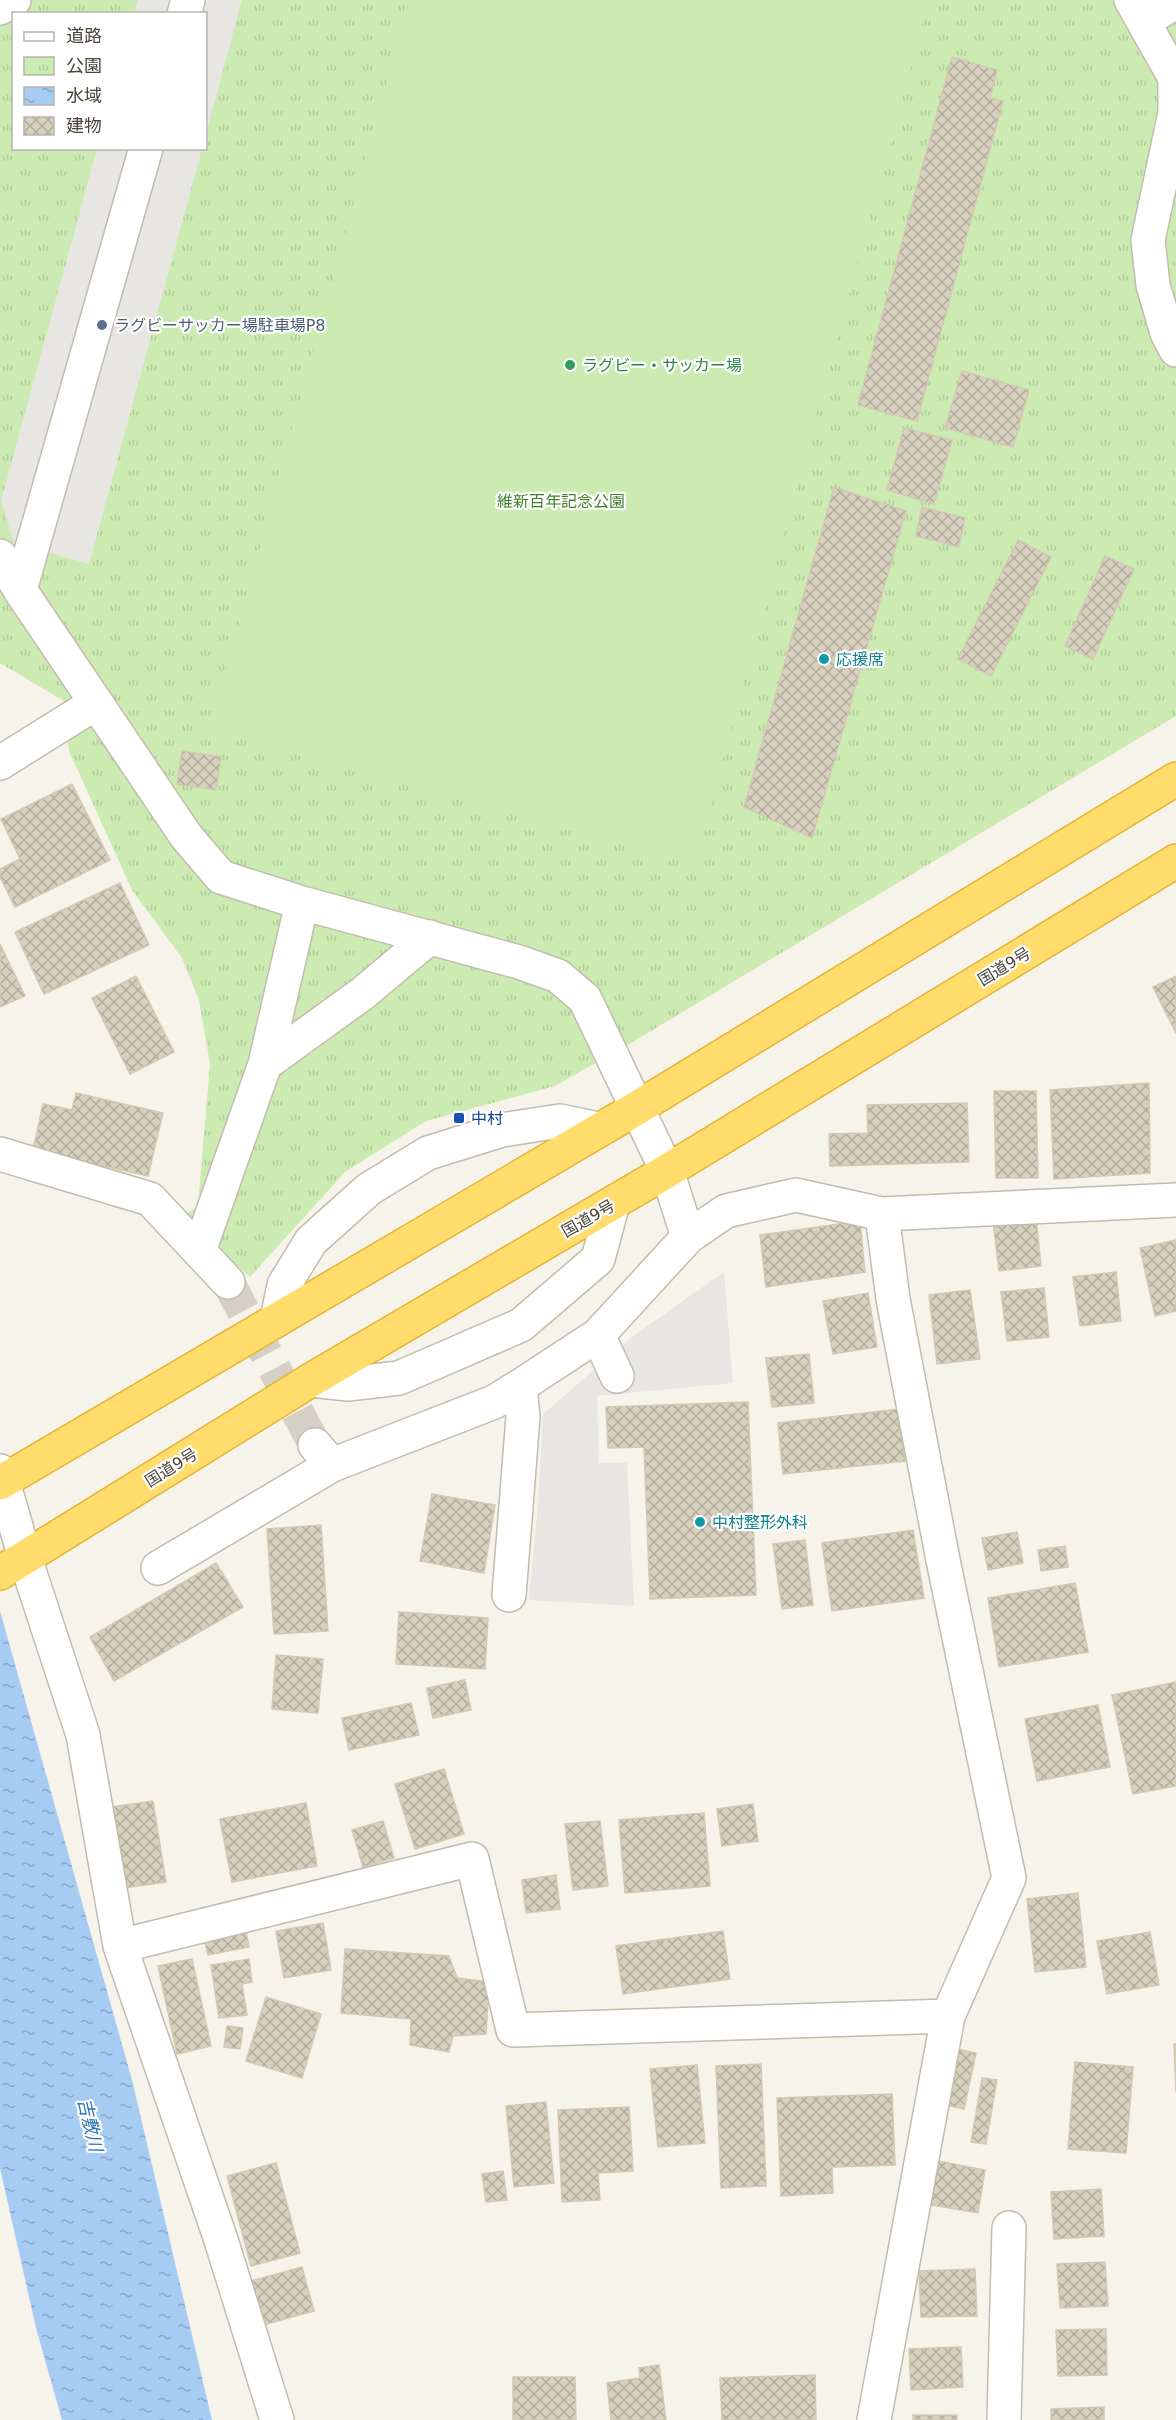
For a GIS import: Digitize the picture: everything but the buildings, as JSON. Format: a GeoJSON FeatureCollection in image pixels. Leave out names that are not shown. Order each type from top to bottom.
{"type":"FeatureCollection","features":[{"type":"Feature","properties":{"kind":"highway"},"geometry":{"type":"LineString","coordinates":[[1,1478],[277,1320],[636,1108],[1176,779]]}},
{"type":"Feature","properties":{"kind":"highway","name":"国道9号"},"geometry":{"type":"LineString","coordinates":[[9,1567],[311,1380],[667,1171],[1176,861]]}},
{"type":"Feature","properties":{"kind":"street"},"geometry":{"type":"LineString","coordinates":[[0,8],[14,0]]}},
{"type":"Feature","properties":{"kind":"street"},"geometry":{"type":"LineString","coordinates":[[1176,2],[1138,11],[1174,78],[1175,113],[1148,240],[1153,285],[1167,333],[1176,350]]}},
{"type":"Feature","properties":{"kind":"street"},"geometry":{"type":"LineString","coordinates":[[20,590],[145,150]]}},
{"type":"Feature","properties":{"kind":"street"},"geometry":{"type":"LineString","coordinates":[[0,556],[20,590],[186,836],[221,877],[302,903],[519,962],[558,976],[585,999],[667,1171],[688,1237]]}},
{"type":"Feature","properties":{"kind":"street"},"geometry":{"type":"LineString","coordinates":[[0,763],[96,703]]}},
{"type":"Feature","properties":{"kind":"street"},"geometry":{"type":"LineString","coordinates":[[198,1251],[266,1064],[302,903]]}},
{"type":"Feature","properties":{"kind":"street"},"geometry":{"type":"LineString","coordinates":[[266,1064],[362,994],[430,937]]}},
{"type":"Feature","properties":{"kind":"street"},"geometry":{"type":"LineString","coordinates":[[277,1320],[284,1285],[311,1240],[369,1188],[428,1153],[502,1130],[560,1121],[598,1129]]}},
{"type":"Feature","properties":{"kind":"street"},"geometry":{"type":"LineString","coordinates":[[0,1154],[150,1199],[228,1282]]}},
{"type":"Feature","properties":{"kind":"street"},"geometry":{"type":"LineString","coordinates":[[158,1568],[323,1455],[494,1402],[520,1386],[598,1335],[688,1237],[726,1211],[796,1195],[882,1214],[1176,1200]]}},
{"type":"Feature","properties":{"kind":"street"},"geometry":{"type":"LineString","coordinates":[[311,1380],[348,1384],[399,1378],[521,1325],[598,1258],[613,1203]]}},
{"type":"Feature","properties":{"kind":"street"},"geometry":{"type":"LineString","coordinates":[[874,2420],[948,2016],[1009,1878],[934,1515],[893,1299],[882,1214]]}},
{"type":"Feature","properties":{"kind":"street"},"geometry":{"type":"LineString","coordinates":[[598,1335],[617,1376]]}},
{"type":"Feature","properties":{"kind":"street"},"geometry":{"type":"LineString","coordinates":[[509,1595],[523,1417],[520,1386]]}},
{"type":"Feature","properties":{"kind":"street"},"geometry":{"type":"LineString","coordinates":[[1,1478],[9,1567],[83,1735],[120,1946],[221,2240],[277,2420]]}},
{"type":"Feature","properties":{"kind":"street"},"geometry":{"type":"LineString","coordinates":[[120,1946],[472,1859],[513,2030],[948,2016]]}},
{"type":"Feature","properties":{"kind":"street"},"geometry":{"type":"LineString","coordinates":[[1004,2420],[1008,2228]]}},
{"type":"Feature","properties":{"kind":"green space","name":"維新百年記念公園"},"geometry":{"type":"Polygon","coordinates":[[[0,0],[1176,0],[1176,716],[631,1043],[555,1086],[426,1121],[345,1172],[250,1277],[184,1217],[198,1205],[210,1064],[199,1000],[182,958],[132,890],[69,751],[64,701],[0,663],[0,0]]]}},
{"type":"Feature","properties":{"kind":"green space","name":"ラグビー・サッカー場"},"geometry":{"type":"Polygon","coordinates":[[[409,0],[929,0],[695,862],[210,730],[409,0]]]}},
{"type":"Feature","properties":{"kind":"shaded area"},"geometry":{"type":"Polygon","coordinates":[[[138,0],[242,0],[207,130],[207,12],[135,12],[138,0]]]}},
{"type":"Feature","properties":{"kind":"shaded area","name":"ラグビーサッカー場駐車場P8"},"geometry":{"type":"Polygon","coordinates":[[[97,150],[202,150],[89,564],[14,543],[1,501],[97,150]]]}},
{"type":"Feature","properties":{"kind":"shaded area"},"geometry":{"type":"Polygon","coordinates":[[[724,1272],[733,1383],[597,1396],[599,1463],[627,1463],[634,1606],[529,1600],[538,1505],[543,1414],[632,1337],[724,1272]]]}},
{"type":"Feature","properties":{"kind":"water","name":"吉敷川"},"geometry":{"type":"Polygon","coordinates":[[[0,1611],[132,2080],[212,2420],[62,2420],[36,2328],[0,2168],[0,1611]]]}},
{"type":"Feature","properties":{"kind":"tunnel"},"geometry":{"type":"LineString","coordinates":[[228,1282],[315,1445]]}},
{"type":"Feature","properties":{"kind":"place","name":"ラグビーサッカー場駐車場P8"},"geometry":{"type":"Point","coordinates":[102,325]}},
{"type":"Feature","properties":{"kind":"place","name":"ラグビー・サッカー場"},"geometry":{"type":"Point","coordinates":[570,365]}},
{"type":"Feature","properties":{"kind":"place","name":"応援席"},"geometry":{"type":"Point","coordinates":[824,659]}},
{"type":"Feature","properties":{"kind":"place","name":"中村"},"geometry":{"type":"Point","coordinates":[459,1118]}},
{"type":"Feature","properties":{"kind":"place","name":"中村整形外科"},"geometry":{"type":"Point","coordinates":[700,1522]}}]}
